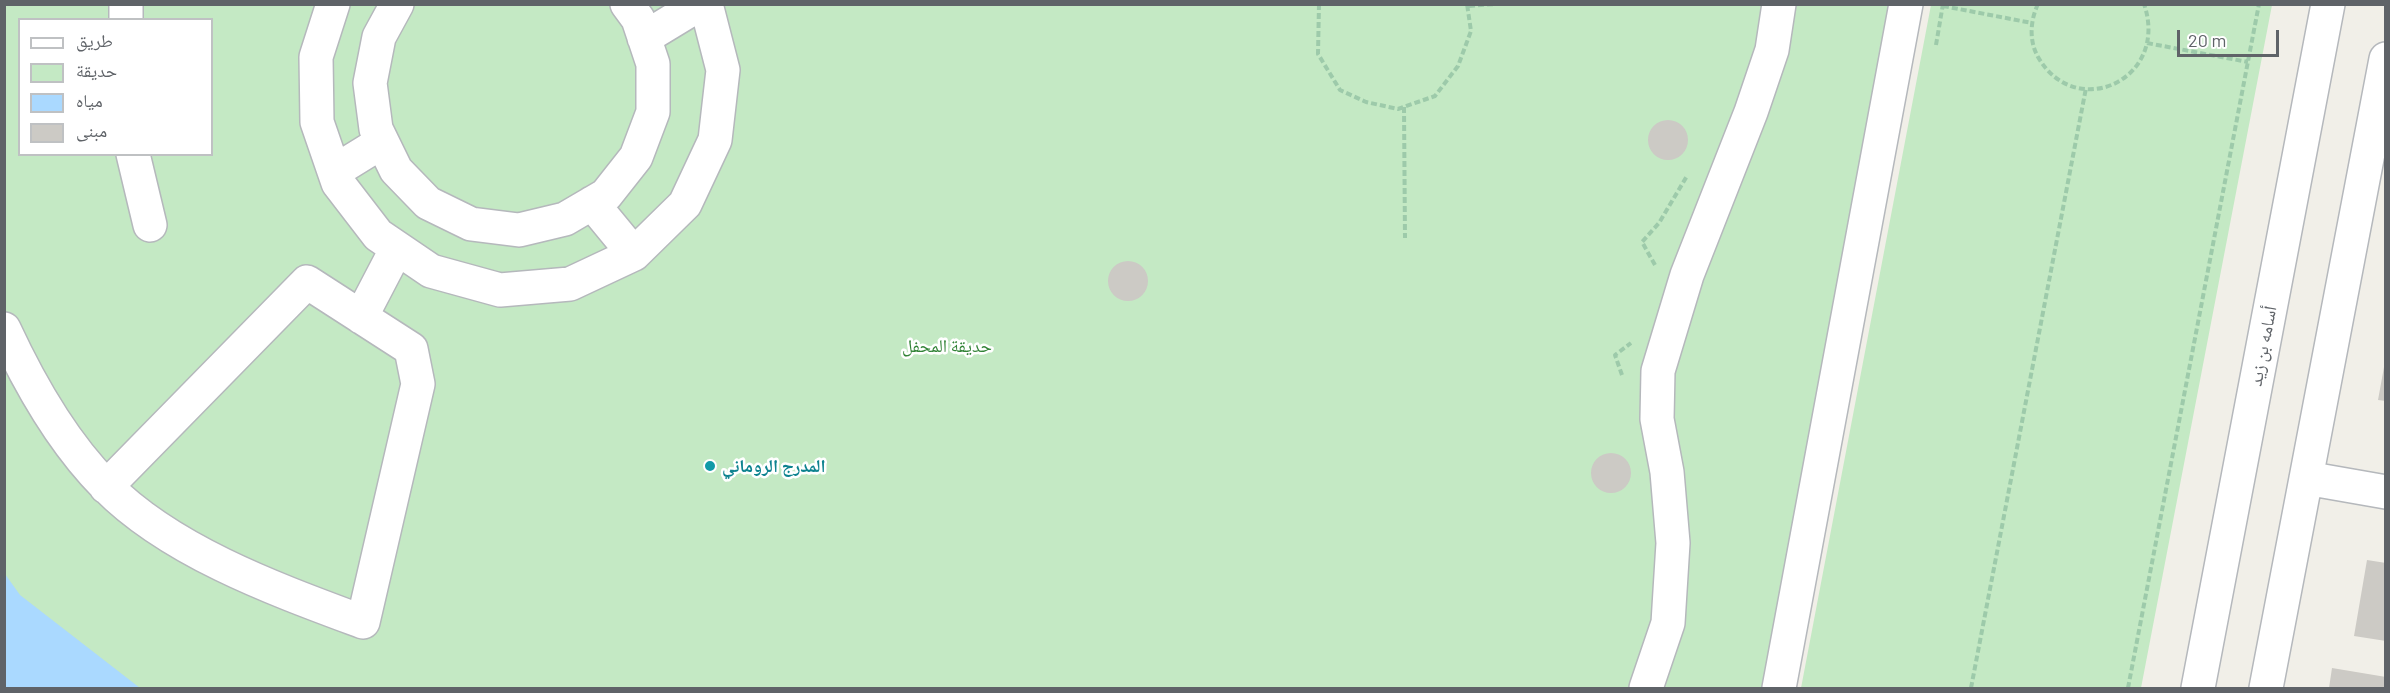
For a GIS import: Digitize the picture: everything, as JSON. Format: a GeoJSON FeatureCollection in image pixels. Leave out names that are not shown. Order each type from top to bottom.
{"type":"FeatureCollection","features":[{"type":"Feature","properties":{"kind":"street"},"geometry":{"type":"LineString","coordinates":[[333,4],[316,57],[317,122],[338,183],[378,235],[431,271],[500,290],[570,284],[634,254],[685,204],[715,140],[723,70],[706,4]]}},
{"type":"Feature","properties":{"kind":"street"},"geometry":{"type":"LineString","coordinates":[[397,4],[379,37],[370,83],[376,129],[396,170],[428,203],[471,224],[519,230],[566,219],[606,195],[636,157],[653,112],[653,64],[638,19],[627,4]]}},
{"type":"Feature","properties":{"kind":"street"},"geometry":{"type":"LineString","coordinates":[[644,38],[700,4]]}},
{"type":"Feature","properties":{"kind":"street"},"geometry":{"type":"LineString","coordinates":[[1646,688],[1668,623],[1673,543],[1667,472],[1657,419],[1658,371],[1687,275],[1751,112],[1772,50],[1779,4]]}},
{"type":"Feature","properties":{"kind":"street"},"geometry":{"type":"LineString","coordinates":[[1779,688],[1906,4]]}},
{"type":"Feature","properties":{"kind":"street","name":"أسامه بن زيد"},"geometry":{"type":"LineString","coordinates":[[2198,688],[2328,4]]}},
{"type":"Feature","properties":{"kind":"street"},"geometry":{"type":"LineString","coordinates":[[2266,688],[2385,59]]}},
{"type":"Feature","properties":{"kind":"street"},"geometry":{"type":"LineString","coordinates":[[335,171],[382,142]]}},
{"type":"Feature","properties":{"kind":"street"},"geometry":{"type":"LineString","coordinates":[[133,156],[150,225]]}},
{"type":"Feature","properties":{"kind":"street"},"geometry":{"type":"LineString","coordinates":[[591,203],[634,254]]}},
{"type":"Feature","properties":{"kind":"street"},"geometry":{"type":"LineString","coordinates":[[361,317],[397,248]]}},
{"type":"Feature","properties":{"kind":"street"},"geometry":{"type":"LineString","coordinates":[[4,329],[30,381],[76,451],[106,487],[158,528],[223,564],[288,594],[363,622],[418,384],[411,349],[307,282],[106,487]]}},
{"type":"Feature","properties":{"kind":"street"},"geometry":{"type":"LineString","coordinates":[[2306,478],[2385,492]]}},
{"type":"Feature","properties":{"kind":"path"},"geometry":{"type":"LineString","coordinates":[[1319,4],[1318,54],[1340,90],[1366,102],[1398,109],[1435,96],[1458,66],[1471,31],[1468,5],[1495,4]]}},
{"type":"Feature","properties":{"kind":"path"},"geometry":{"type":"LineString","coordinates":[[2038,4],[2031,32],[2035,51],[2044,68],[2058,80],[2076,88],[2095,89],[2113,85],[2130,74],[2142,59],[2147,43],[2149,20],[2144,4]]}},
{"type":"Feature","properties":{"kind":"path"},"geometry":{"type":"LineString","coordinates":[[2128,688],[2259,4]]}},
{"type":"Feature","properties":{"kind":"path"},"geometry":{"type":"LineString","coordinates":[[1943,6],[2032,23]]}},
{"type":"Feature","properties":{"kind":"path"},"geometry":{"type":"LineString","coordinates":[[2147,43],[2248,62]]}},
{"type":"Feature","properties":{"kind":"path"},"geometry":{"type":"LineString","coordinates":[[1971,688],[2086,88]]}},
{"type":"Feature","properties":{"kind":"path"},"geometry":{"type":"LineString","coordinates":[[1404,106],[1405,238]]}},
{"type":"Feature","properties":{"kind":"green space","name":"حديقة المحفل"},"geometry":{"type":"Polygon","coordinates":[[[4,5],[1890,5],[1762,688],[5,688],[4,5]]]}},
{"type":"Feature","properties":{"kind":"green space"},"geometry":{"type":"Polygon","coordinates":[[[1931,5],[2272,5],[2141,688],[1801,688],[1931,5]]]}},
{"type":"Feature","properties":{"kind":"water"},"geometry":{"type":"Polygon","coordinates":[[[5,574],[20,595],[140,688],[5,688],[5,574]]]}},
{"type":"Feature","properties":{"kind":"building"},"geometry":{"type":"Polygon","coordinates":[[[1668,120],[1682,126],[1688,140],[1682,154],[1668,160],[1654,154],[1648,140],[1654,126],[1668,120]]]}},
{"type":"Feature","properties":{"kind":"building"},"geometry":{"type":"Polygon","coordinates":[[[1128,261],[1142,267],[1148,281],[1142,295],[1128,301],[1114,295],[1108,281],[1114,267],[1128,261]]]}},
{"type":"Feature","properties":{"kind":"building"},"geometry":{"type":"Polygon","coordinates":[[[2384,367],[2386,367],[2386,401],[2378,400],[2384,367]]]}},
{"type":"Feature","properties":{"kind":"building"},"geometry":{"type":"Polygon","coordinates":[[[1611,453],[1625,459],[1631,473],[1625,487],[1611,493],[1597,487],[1591,473],[1597,459],[1611,453]]]}},
{"type":"Feature","properties":{"kind":"building"},"geometry":{"type":"Polygon","coordinates":[[[2367,560],[2386,563],[2386,641],[2354,636],[2367,560]]]}},
{"type":"Feature","properties":{"kind":"building"},"geometry":{"type":"Polygon","coordinates":[[[2332,668],[2386,677],[2386,688],[2329,688],[2332,668]]]}},
{"type":"Feature","properties":{"kind":"place","name":"المدرج الروماني"},"geometry":{"type":"Point","coordinates":[710,466]}}]}
